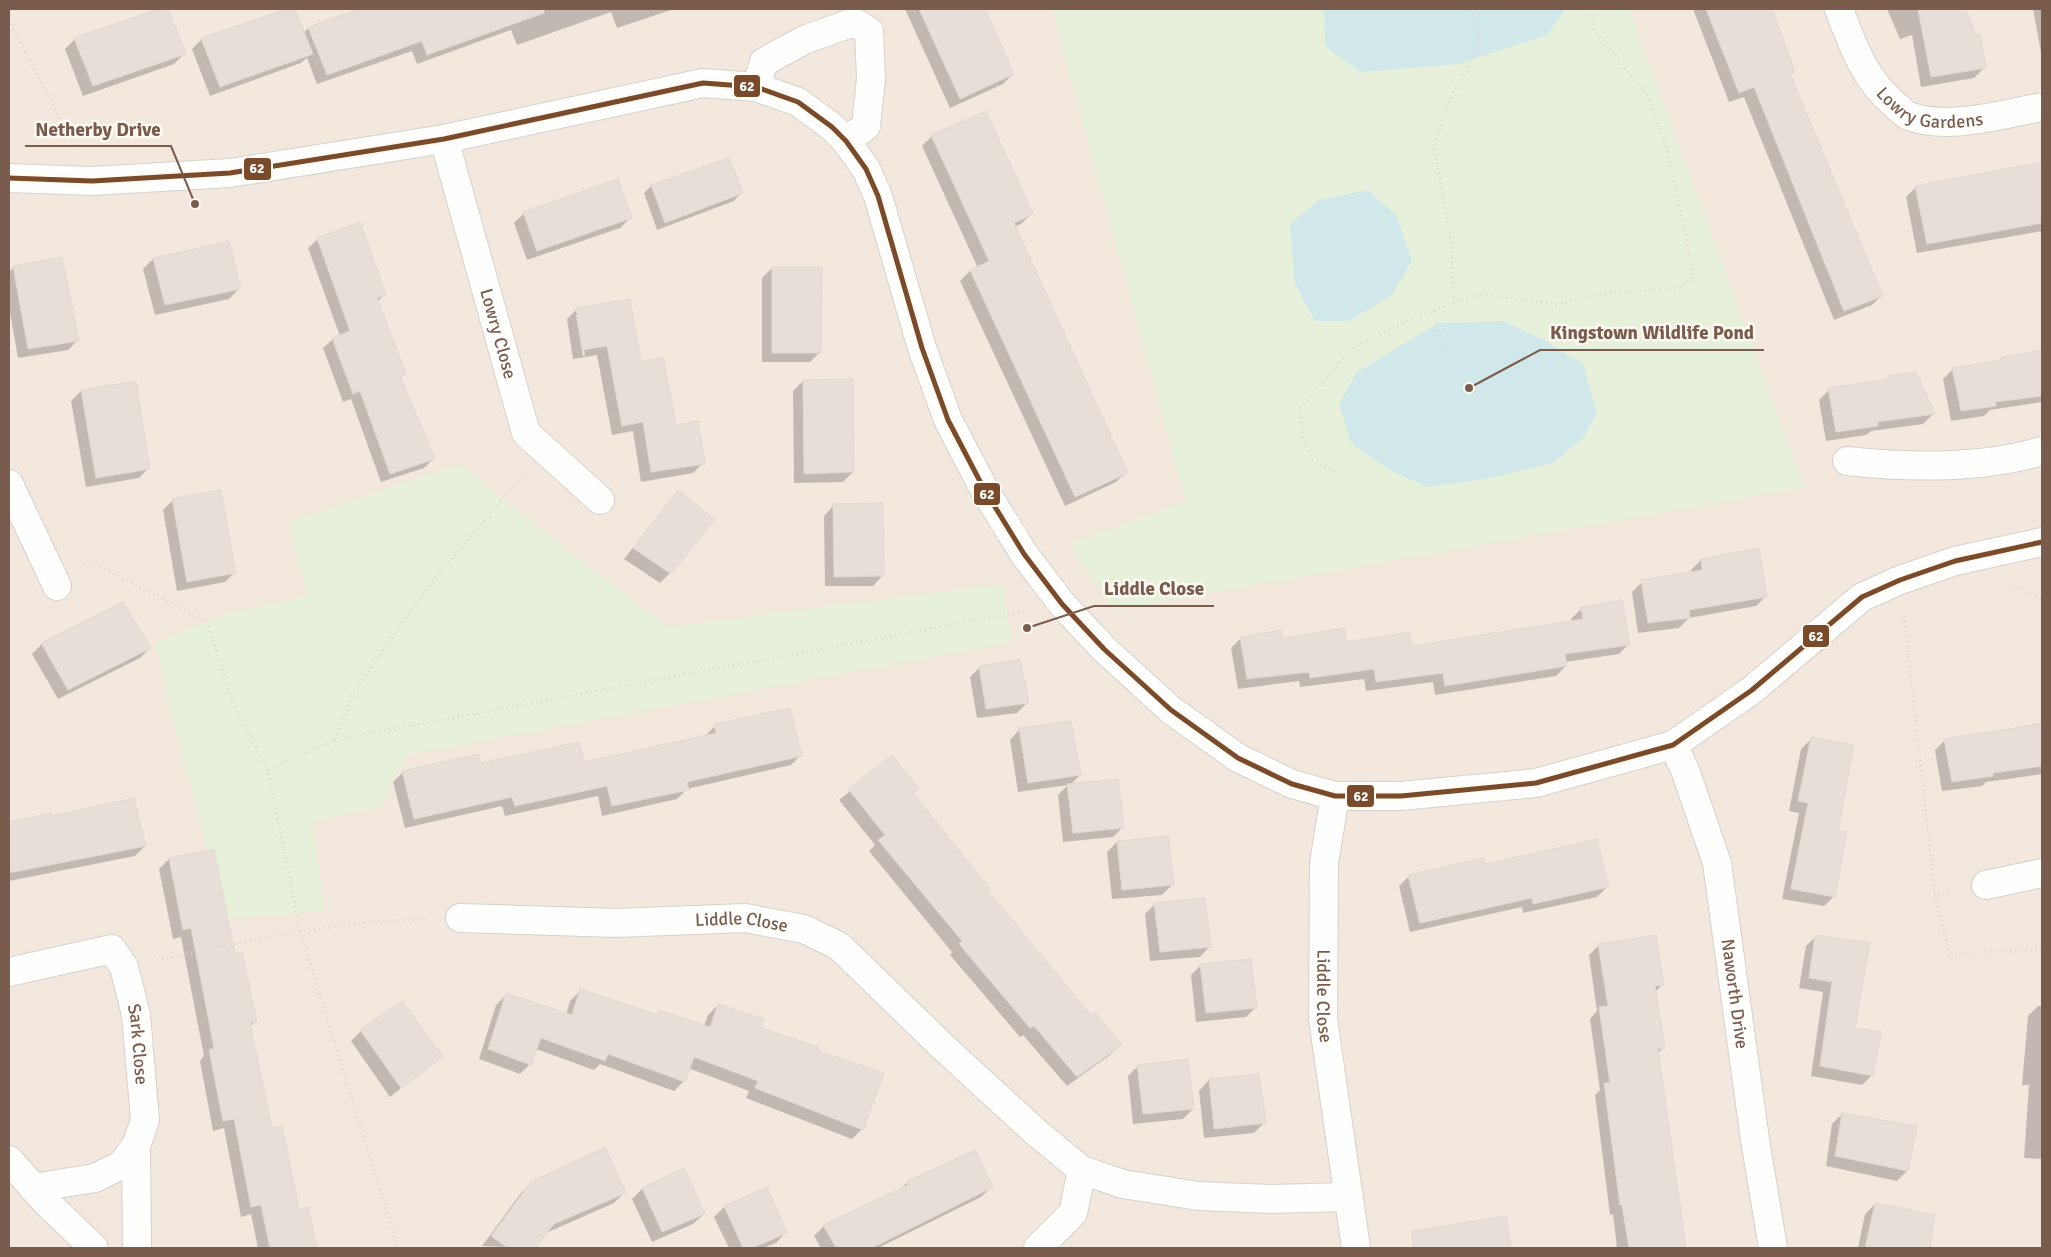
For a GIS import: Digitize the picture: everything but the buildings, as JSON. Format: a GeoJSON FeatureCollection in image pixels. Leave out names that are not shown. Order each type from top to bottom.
{"type":"FeatureCollection","features":[{"type":"Feature","properties":{"kind":"street","name":"Lowry Gardens"},"geometry":{"type":"LineString","coordinates":[[1839,9],[1856,52],[1879,92],[1908,115],[1930,122],[1974,120],[2042,107]]}},
{"type":"Feature","properties":{"kind":"street"},"geometry":{"type":"LineString","coordinates":[[756,87],[764,62],[804,40],[854,22],[870,31],[871,80],[866,126],[846,141]]}},
{"type":"Feature","properties":{"kind":"street"},"geometry":{"type":"LineString","coordinates":[[9,178],[92,181],[230,173],[444,139],[703,84],[756,87],[798,102],[832,127],[846,141],[866,169],[878,196],[922,348],[948,420],[989,498],[1024,554],[1062,604],[1104,649],[1171,710],[1238,758],[1292,784],[1335,796],[1401,796],[1536,784],[1673,745],[1752,690],[1862,597],[1900,580],[1955,561],[2042,542]]}},
{"type":"Feature","properties":{"kind":"street","name":"Lowry Close"},"geometry":{"type":"LineString","coordinates":[[444,139],[526,433],[600,500]]}},
{"type":"Feature","properties":{"kind":"street"},"geometry":{"type":"LineString","coordinates":[[1847,461],[1897,466],[1987,462],[2042,450]]}},
{"type":"Feature","properties":{"kind":"street"},"geometry":{"type":"LineString","coordinates":[[9,484],[57,586]]}},
{"type":"Feature","properties":{"kind":"street","name":"Naworth Drive"},"geometry":{"type":"LineString","coordinates":[[1673,745],[1685,770],[1717,863],[1755,1140],[1773,1248]]}},
{"type":"Feature","properties":{"kind":"street","name":"Liddle Close"},"geometry":{"type":"LineString","coordinates":[[1335,796],[1324,863],[1323,1019],[1347,1197],[1356,1248]]}},
{"type":"Feature","properties":{"kind":"street"},"geometry":{"type":"LineString","coordinates":[[1986,886],[2042,873]]}},
{"type":"Feature","properties":{"kind":"street","name":"Liddle Close"},"geometry":{"type":"LineString","coordinates":[[460,918],[616,923],[745,918],[804,929],[839,946],[942,1046],[1038,1134],[1082,1170],[1123,1184],[1198,1196],[1272,1198],[1347,1197]]}},
{"type":"Feature","properties":{"kind":"street"},"geometry":{"type":"LineString","coordinates":[[9,972],[112,949],[124,966]]}},
{"type":"Feature","properties":{"kind":"street","name":"Sark Close"},"geometry":{"type":"LineString","coordinates":[[124,966],[136,1015],[146,1120],[136,1146],[137,1248]]}},
{"type":"Feature","properties":{"kind":"street"},"geometry":{"type":"LineString","coordinates":[[33,1188],[96,1178],[121,1165],[136,1146]]}},
{"type":"Feature","properties":{"kind":"street"},"geometry":{"type":"LineString","coordinates":[[9,1160],[33,1188],[94,1248]]}},
{"type":"Feature","properties":{"kind":"street"},"geometry":{"type":"LineString","coordinates":[[1038,1248],[1073,1213],[1082,1170]]}},
{"type":"Feature","properties":{"kind":"path"},"geometry":{"type":"LineString","coordinates":[[1454,303],[1451,240],[1434,147],[1447,106],[1474,58],[1480,34],[1471,9]]}},
{"type":"Feature","properties":{"kind":"path"},"geometry":{"type":"LineString","coordinates":[[1335,471],[1313,462],[1303,439],[1300,408],[1353,348],[1413,318],[1478,294],[1557,304],[1597,294],[1678,288],[1694,276],[1667,149],[1648,97],[1594,30],[1591,9]]}},
{"type":"Feature","properties":{"kind":"path"},"geometry":{"type":"LineString","coordinates":[[9,20],[92,181]]}},
{"type":"Feature","properties":{"kind":"path"},"geometry":{"type":"LineString","coordinates":[[1433,311],[1444,353]]}},
{"type":"Feature","properties":{"kind":"path"},"geometry":{"type":"LineString","coordinates":[[335,740],[354,692],[424,592],[544,450]]}},
{"type":"Feature","properties":{"kind":"path"},"geometry":{"type":"LineString","coordinates":[[88,560],[207,622],[233,704],[268,770],[300,931],[398,1248]]}},
{"type":"Feature","properties":{"kind":"path"},"geometry":{"type":"LineString","coordinates":[[1900,580],[1935,896],[1949,953],[2042,950]]}},
{"type":"Feature","properties":{"kind":"path"},"geometry":{"type":"LineString","coordinates":[[268,770],[335,740],[1062,604]]}},
{"type":"Feature","properties":{"kind":"path"},"geometry":{"type":"LineString","coordinates":[[1935,896],[1986,886]]}},
{"type":"Feature","properties":{"kind":"path"},"geometry":{"type":"LineString","coordinates":[[124,966],[300,931],[380,920],[460,918]]}},
{"type":"Feature","properties":{"kind":"shaded area"},"geometry":{"type":"Polygon","coordinates":[[[9,9],[2042,9],[2042,1248],[9,1248],[9,9]]]}},
{"type":"Feature","properties":{"kind":"green space"},"geometry":{"type":"Polygon","coordinates":[[[1052,9],[1629,9],[1804,487],[1114,610],[1069,544],[1186,502],[1052,9]]]}},
{"type":"Feature","properties":{"kind":"green space"},"geometry":{"type":"Polygon","coordinates":[[[460,464],[548,535],[668,627],[1003,584],[1011,642],[406,755],[381,806],[313,821],[324,911],[226,918],[173,720],[155,643],[225,614],[308,596],[288,523],[460,464]]]}},
{"type":"Feature","properties":{"kind":"water"},"geometry":{"type":"Polygon","coordinates":[[[1324,9],[1565,9],[1547,35],[1458,64],[1360,72],[1325,46],[1324,9]]]}},
{"type":"Feature","properties":{"kind":"water"},"geometry":{"type":"Polygon","coordinates":[[[1368,190],[1397,216],[1412,260],[1392,295],[1349,321],[1315,321],[1295,284],[1290,224],[1319,200],[1368,190]]]}},
{"type":"Feature","properties":{"kind":"water"},"geometry":{"type":"Polygon","coordinates":[[[1503,321],[1542,339],[1583,364],[1597,413],[1584,437],[1553,463],[1485,479],[1428,487],[1391,471],[1351,443],[1339,404],[1356,373],[1438,323],[1503,321]]]}},
{"type":"Feature","properties":{"kind":"transit line","name":"62"},"geometry":{"type":"LineString","coordinates":[[9,178],[92,181],[230,173],[444,139],[703,83],[756,87],[798,102],[832,127],[846,141],[866,169],[878,196],[922,348],[948,420],[984,489],[1024,554],[1062,604],[1104,649],[1171,710],[1238,758],[1292,784],[1335,796],[1401,796],[1536,783],[1673,745],[1752,690],[1862,597],[1900,580],[1955,561],[2042,542]]}},
{"type":"Feature","properties":{"kind":"place","name":"Netherby Drive"},"geometry":{"type":"Point","coordinates":[195,204]}},
{"type":"Feature","properties":{"kind":"place","name":"Kingstown Wildlife Pond"},"geometry":{"type":"Point","coordinates":[1469,388]}},
{"type":"Feature","properties":{"kind":"place","name":"Liddle Close"},"geometry":{"type":"Point","coordinates":[1027,628]}}]}
